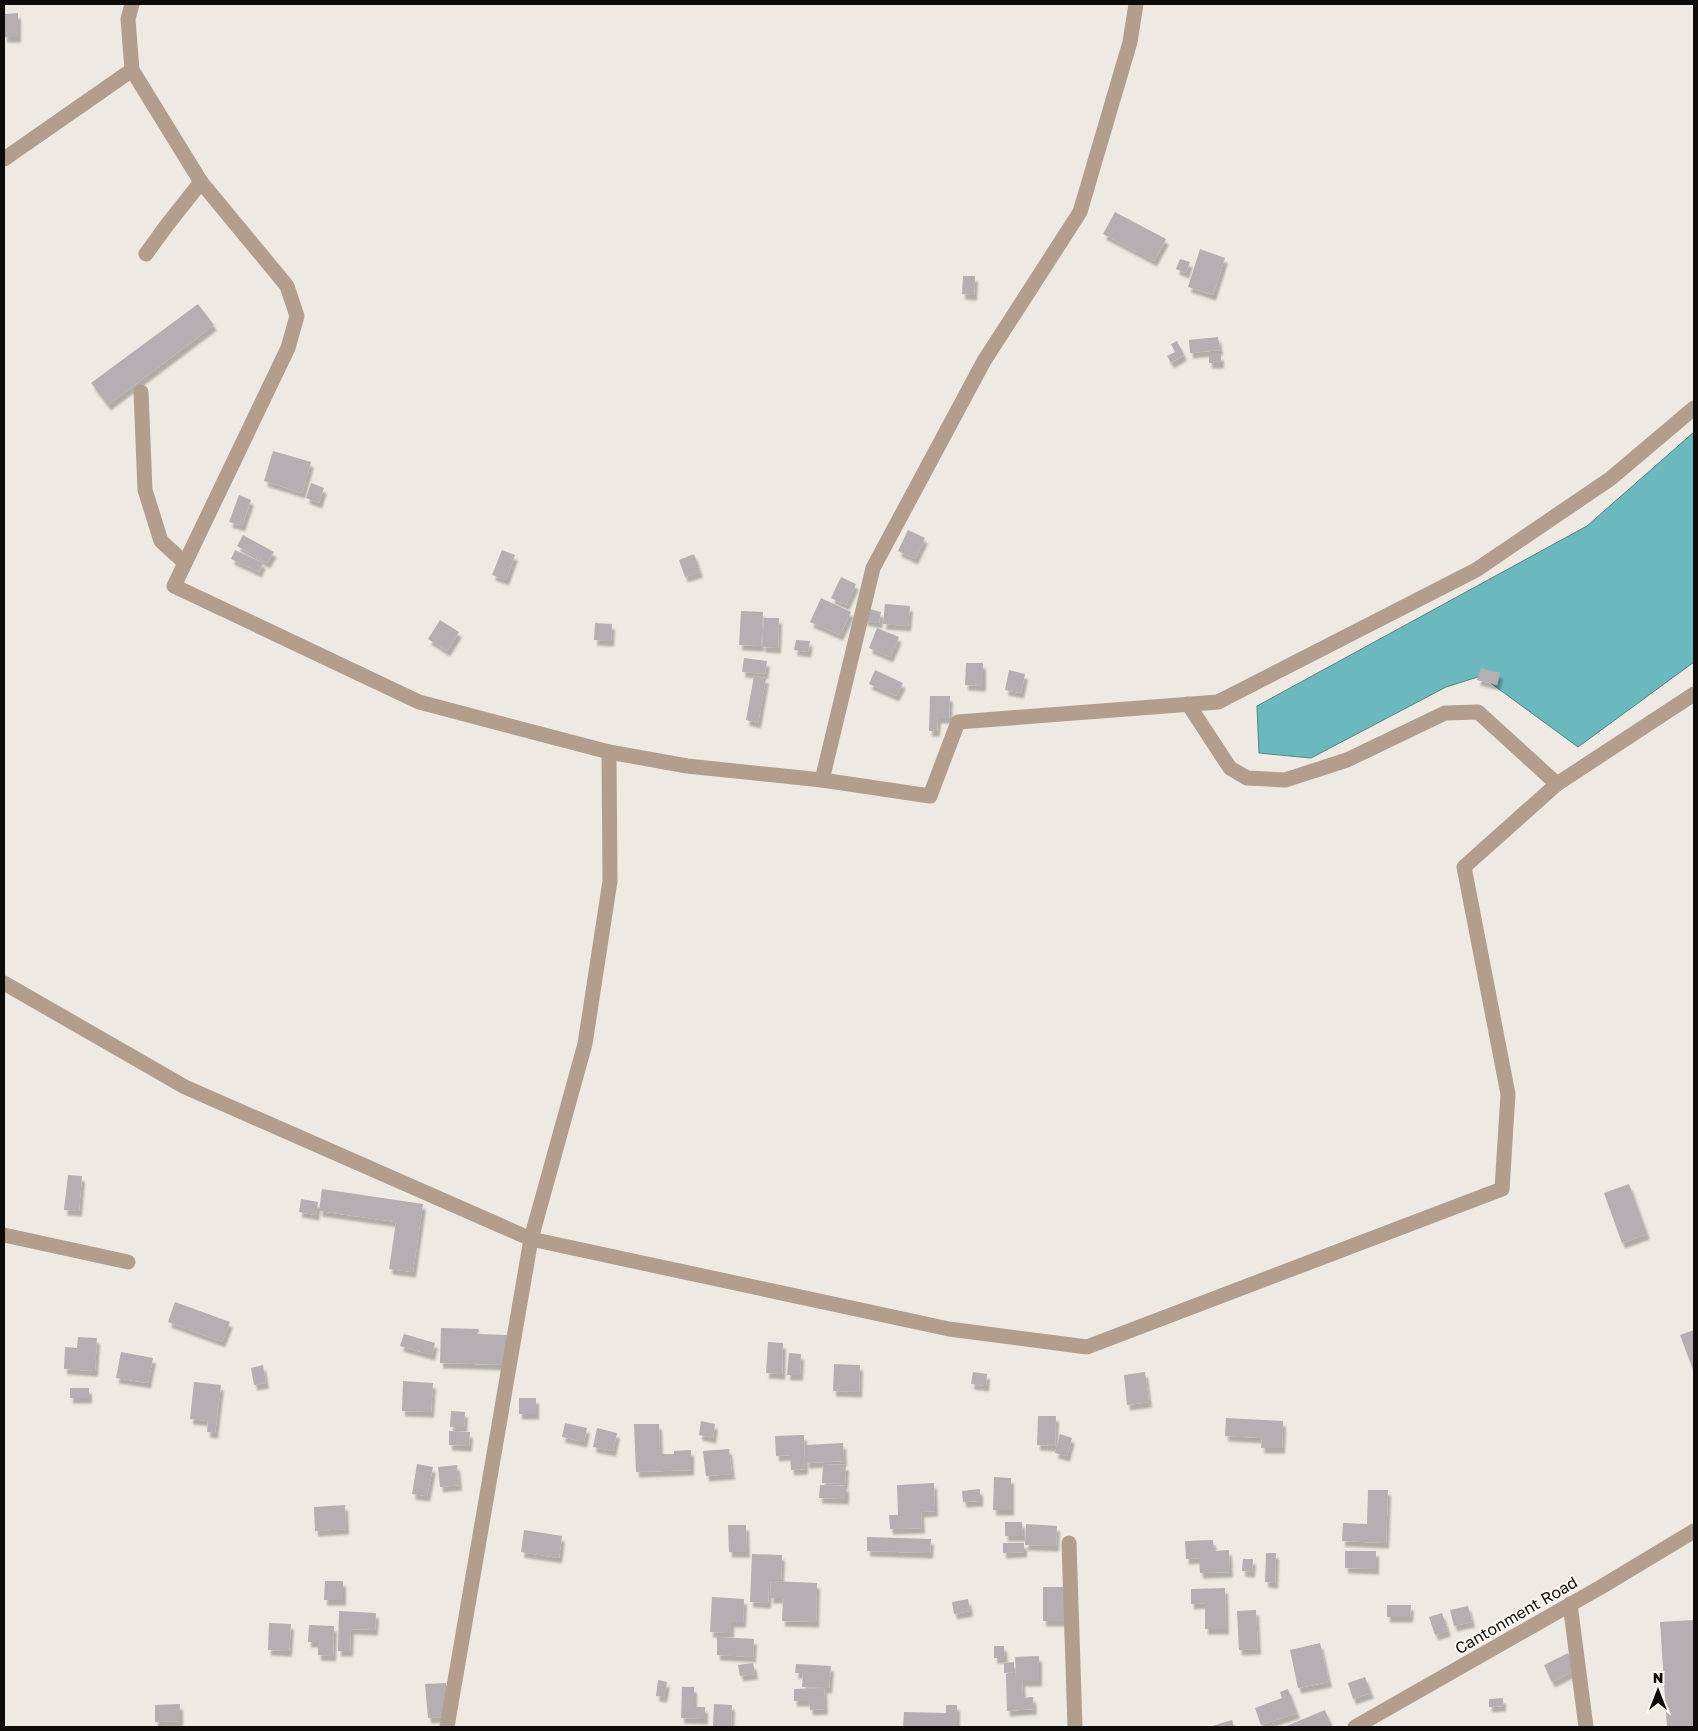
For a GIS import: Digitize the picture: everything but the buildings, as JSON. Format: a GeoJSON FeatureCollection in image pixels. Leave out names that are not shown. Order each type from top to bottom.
{"type":"FeatureCollection","features":[{"type":"Feature","properties":{"kind":"street"},"geometry":{"type":"LineString","coordinates":[[132,4],[128,19],[132,70],[201,182],[287,286],[297,316],[288,348],[174,586],[419,702],[609,752],[687,766],[822,780],[930,796],[958,722],[1218,702],[1476,570],[1610,479],[1694,408]]}},
{"type":"Feature","properties":{"kind":"street"},"geometry":{"type":"LineString","coordinates":[[822,780],[873,568],[984,361],[1080,212],[1130,42],[1136,4]]}},
{"type":"Feature","properties":{"kind":"street"},"geometry":{"type":"LineString","coordinates":[[4,159],[132,70]]}},
{"type":"Feature","properties":{"kind":"street"},"geometry":{"type":"LineString","coordinates":[[146,254],[201,182]]}},
{"type":"Feature","properties":{"kind":"street"},"geometry":{"type":"LineString","coordinates":[[141,392],[145,490],[161,541],[185,563]]}},
{"type":"Feature","properties":{"kind":"street"},"geometry":{"type":"LineString","coordinates":[[4,983],[185,1087],[532,1239],[949,1329],[1086,1348],[1502,1189],[1508,1094],[1464,867],[1557,784],[1694,694]]}},
{"type":"Feature","properties":{"kind":"street"},"geometry":{"type":"LineString","coordinates":[[1188,704],[1230,768],[1247,778],[1285,780],[1347,760],[1445,713],[1478,712],[1557,784]]}},
{"type":"Feature","properties":{"kind":"street"},"geometry":{"type":"LineString","coordinates":[[447,1727],[532,1239],[585,1044],[610,880],[609,752]]}},
{"type":"Feature","properties":{"kind":"street"},"geometry":{"type":"LineString","coordinates":[[4,1235],[128,1262]]}},
{"type":"Feature","properties":{"kind":"street","name":"Cantonment Road"},"geometry":{"type":"LineString","coordinates":[[1355,1727],[1694,1531]]}},
{"type":"Feature","properties":{"kind":"street"},"geometry":{"type":"LineString","coordinates":[[1069,1543],[1075,1727]]}},
{"type":"Feature","properties":{"kind":"street"},"geometry":{"type":"LineString","coordinates":[[1570,1604],[1586,1727]]}},
{"type":"Feature","properties":{"kind":"water"},"geometry":{"type":"Polygon","coordinates":[[[1694,432],[1694,662],[1578,747],[1481,676],[1446,687],[1311,758],[1259,753],[1257,706],[1587,526],[1694,432]]]}}]}
